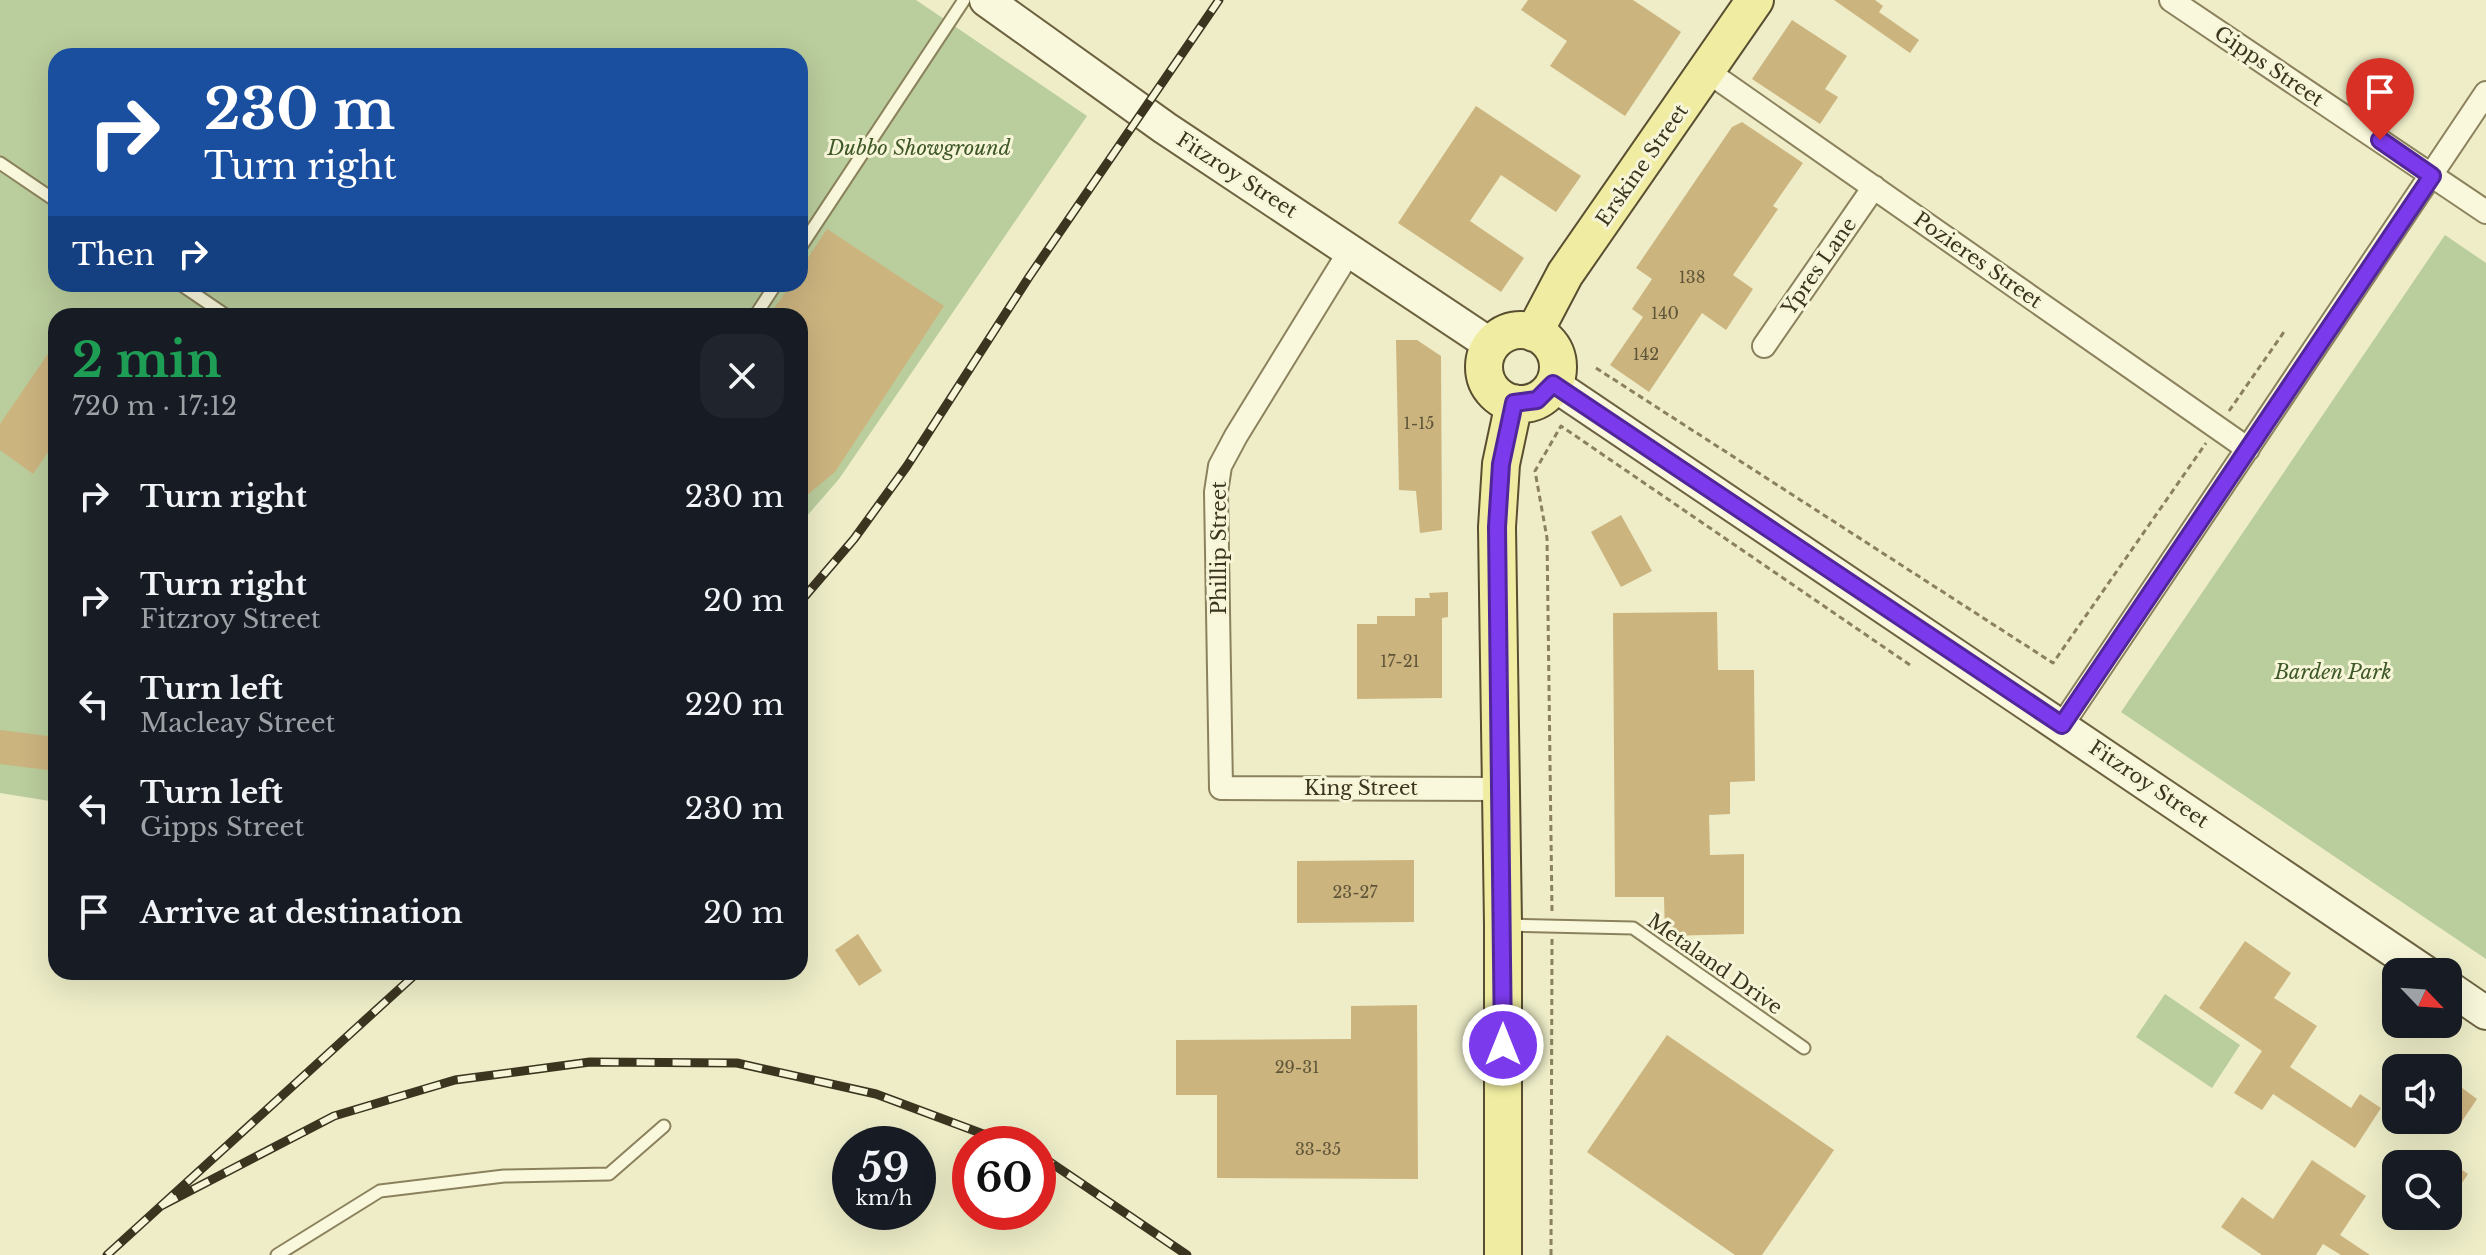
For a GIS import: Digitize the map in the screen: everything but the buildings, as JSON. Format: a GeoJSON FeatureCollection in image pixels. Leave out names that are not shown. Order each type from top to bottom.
{"type":"FeatureCollection","features":[{"type":"Feature","properties":{"kind":"main road","name":"Erskine Street"},"geometry":{"type":"LineString","coordinates":[[1534,333],[1565,274],[1755,0]]}},
{"type":"Feature","properties":{"kind":"main road"},"geometry":{"type":"LineString","coordinates":[[1523,330],[1544,338],[1555,354],[1557,374],[1553,384],[1537,400],[1514,403],[1502,399],[1486,380],[1484,368],[1491,345],[1511,331],[1523,330]]}},
{"type":"Feature","properties":{"kind":"main road"},"geometry":{"type":"LineString","coordinates":[[1503,1255],[1503,924],[1497,527],[1501,464],[1514,403]]}},
{"type":"Feature","properties":{"kind":"street","name":"Fitzroy Street"},"geometry":{"type":"LineString","coordinates":[[986,0],[1165,128],[1491,345]]}},
{"type":"Feature","properties":{"kind":"street","name":"Gipps Street"},"geometry":{"type":"LineString","coordinates":[[2171,0],[2486,212]]}},
{"type":"Feature","properties":{"kind":"street","name":"Pozieres Street"},"geometry":{"type":"LineString","coordinates":[[1707,71],[2248,449]]}},
{"type":"Feature","properties":{"kind":"street"},"geometry":{"type":"LineString","coordinates":[[2062,725],[2486,93]]}},
{"type":"Feature","properties":{"kind":"street","name":"Ypres Lane"},"geometry":{"type":"LineString","coordinates":[[1764,346],[1874,187]]}},
{"type":"Feature","properties":{"kind":"street","name":"Phillip Street"},"geometry":{"type":"LineString","coordinates":[[1221,788],[1216,492],[1220,466],[1351,249]]}},
{"type":"Feature","properties":{"kind":"street","name":"Fitzroy Street"},"geometry":{"type":"LineString","coordinates":[[1553,384],[2404,958]]}},
{"type":"Feature","properties":{"kind":"street","name":"King Street"},"geometry":{"type":"LineString","coordinates":[[1221,788],[1501,789]]}},
{"type":"Feature","properties":{"kind":"street"},"geometry":{"type":"LineString","coordinates":[[2462,997],[2486,1013]]}},
{"type":"Feature","properties":{"kind":"lane"},"geometry":{"type":"LineString","coordinates":[[808,236],[964,0]]}},
{"type":"Feature","properties":{"kind":"lane"},"geometry":{"type":"LineString","coordinates":[[0,163],[48,196]]}},
{"type":"Feature","properties":{"kind":"lane"},"geometry":{"type":"LineString","coordinates":[[192,292],[215,308]]}},
{"type":"Feature","properties":{"kind":"lane","name":"Metaland Drive"},"geometry":{"type":"LineString","coordinates":[[1503,924],[1633,928],[1804,1048]]}},
{"type":"Feature","properties":{"kind":"lane"},"geometry":{"type":"LineString","coordinates":[[277,1255],[380,1191],[504,1176],[609,1174],[664,1126]]}},
{"type":"Feature","properties":{"kind":"path"},"geometry":{"type":"LineString","coordinates":[[1596,368],[2053,663],[2286,329]]}},
{"type":"Feature","properties":{"kind":"path"},"geometry":{"type":"LineString","coordinates":[[1551,1255],[1552,926],[1547,538],[1535,471],[1561,426],[1910,665]]}},
{"type":"Feature","properties":{"kind":"green space","name":"Dubbo Showground"},"geometry":{"type":"Polygon","coordinates":[[[0,0],[916,0],[1087,116],[839,479],[808,515],[808,308],[48,308],[48,801],[0,793],[0,0]]]}},
{"type":"Feature","properties":{"kind":"green space","name":"Barden Park"},"geometry":{"type":"Polygon","coordinates":[[[2445,235],[2486,263],[2486,959],[2121,712],[2445,235]]]}},
{"type":"Feature","properties":{"kind":"green space"},"geometry":{"type":"Polygon","coordinates":[[[2165,994],[2240,1045],[2212,1088],[2136,1037],[2165,994]]]}},
{"type":"Feature","properties":{"kind":"railway"},"geometry":{"type":"LineString","coordinates":[[808,593],[854,539],[907,466],[1029,277],[1219,0]]}},
{"type":"Feature","properties":{"kind":"railway"},"geometry":{"type":"LineString","coordinates":[[107,1255],[409,980]]}},
{"type":"Feature","properties":{"kind":"railway"},"geometry":{"type":"LineString","coordinates":[[161,1206],[334,1116],[455,1080],[590,1062],[737,1063],[876,1094],[962,1126]]}},
{"type":"Feature","properties":{"kind":"railway"},"geometry":{"type":"LineString","coordinates":[[1056,1166],[1187,1255]]}},
{"type":"Feature","properties":{"kind":"route"},"geometry":{"type":"LineString","coordinates":[[1503,1045],[1497,527],[1501,464],[1514,403],[1537,400],[1553,384],[2062,725],[2432,176],[2380,140]]}}]}
